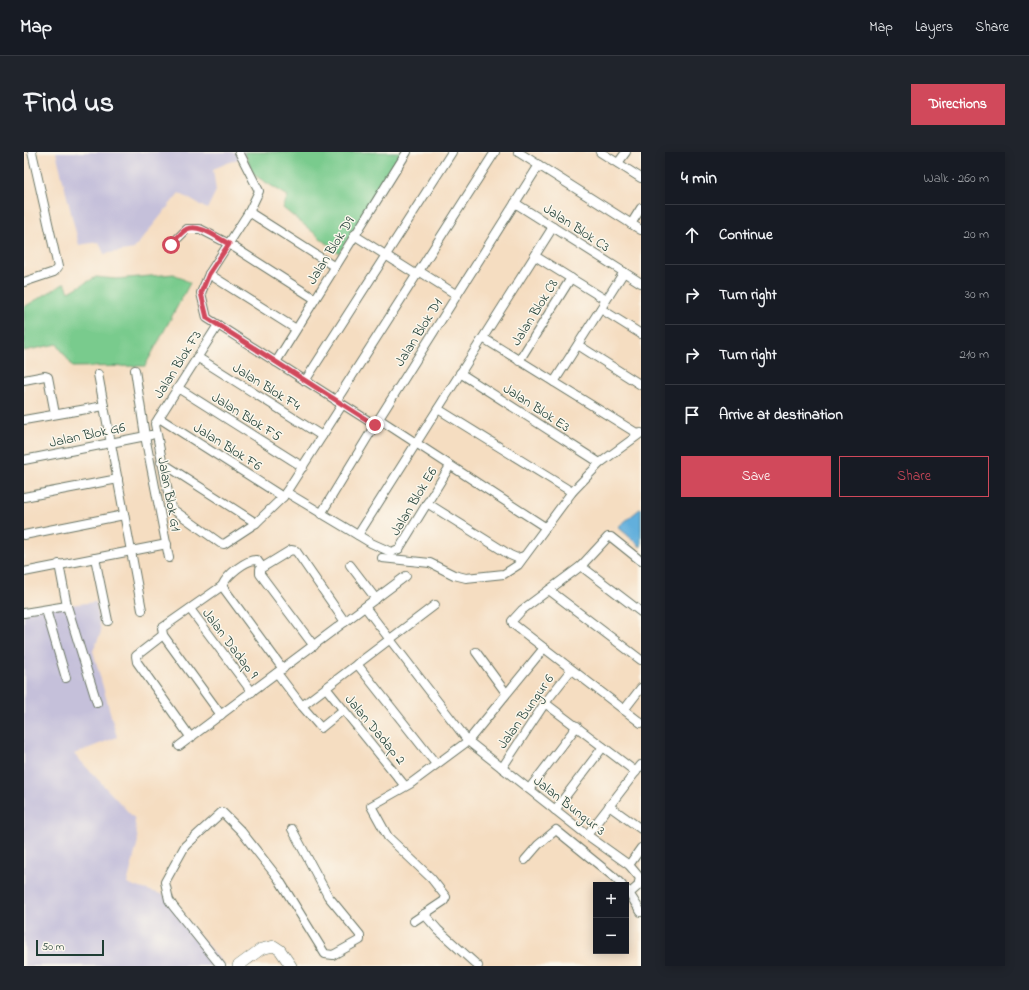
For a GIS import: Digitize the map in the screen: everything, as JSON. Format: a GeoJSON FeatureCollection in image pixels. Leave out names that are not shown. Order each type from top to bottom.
{"type":"FeatureCollection","features":[{"type":"Feature","properties":{"kind":"street"},"geometry":{"type":"LineString","coordinates":[[24,282],[54,272],[58,267],[32,152]]}},
{"type":"Feature","properties":{"kind":"street"},"geometry":{"type":"LineString","coordinates":[[239,152],[259,191],[249,212],[209,274],[201,293],[207,318],[339,403],[415,443],[545,527]]}},
{"type":"Feature","properties":{"kind":"street","name":"Jalan Blok D9"},"geometry":{"type":"LineString","coordinates":[[276,362],[407,152]]}},
{"type":"Feature","properties":{"kind":"street"},"geometry":{"type":"LineString","coordinates":[[305,381],[452,152]]}},
{"type":"Feature","properties":{"kind":"street"},"geometry":{"type":"LineString","coordinates":[[159,418],[155,424],[156,434],[171,508],[220,543],[224,544],[256,523],[285,494],[303,467],[322,436],[339,403],[418,273],[496,152]]}},
{"type":"Feature","properties":{"kind":"street"},"geometry":{"type":"LineString","coordinates":[[518,152],[641,230]]}},
{"type":"Feature","properties":{"kind":"street"},"geometry":{"type":"LineString","coordinates":[[600,152],[641,178]]}},
{"type":"Feature","properties":{"kind":"street"},"geometry":{"type":"LineString","coordinates":[[618,163],[626,152]]}},
{"type":"Feature","properties":{"kind":"street","name":"Jalan Blok D1"},"geometry":{"type":"LineString","coordinates":[[321,514],[377,422],[539,165]]}},
{"type":"Feature","properties":{"kind":"street","name":"Jalan Blok C3"},"geometry":{"type":"LineString","coordinates":[[515,203],[641,283]]}},
{"type":"Feature","properties":{"kind":"street"},"geometry":{"type":"LineString","coordinates":[[631,224],[641,208]]}},
{"type":"Feature","properties":{"kind":"street"},"geometry":{"type":"LineString","coordinates":[[249,212],[334,267]]}},
{"type":"Feature","properties":{"kind":"street"},"geometry":{"type":"LineString","coordinates":[[358,535],[553,227]]}},
{"type":"Feature","properties":{"kind":"street"},"geometry":{"type":"LineString","coordinates":[[171,245],[187,229],[200,229],[229,244],[315,298]]}},
{"type":"Feature","properties":{"kind":"street"},"geometry":{"type":"LineString","coordinates":[[354,235],[457,295]]}},
{"type":"Feature","properties":{"kind":"street"},"geometry":{"type":"LineString","coordinates":[[535,256],[606,300]]}},
{"type":"Feature","properties":{"kind":"street"},"geometry":{"type":"LineString","coordinates":[[554,382],[624,272]]}},
{"type":"Feature","properties":{"kind":"street"},"geometry":{"type":"LineString","coordinates":[[209,274],[296,329]]}},
{"type":"Feature","properties":{"kind":"street","name":"Jalan Blok C8"},"geometry":{"type":"LineString","coordinates":[[519,361],[571,278]]}},
{"type":"Feature","properties":{"kind":"street"},"geometry":{"type":"LineString","coordinates":[[601,309],[641,334]]}},
{"type":"Feature","properties":{"kind":"street","name":"Jalan Blok F3"},"geometry":{"type":"LineString","coordinates":[[159,418],[218,325]]}},
{"type":"Feature","properties":{"kind":"street"},"geometry":{"type":"LineString","coordinates":[[382,558],[430,563],[454,575],[466,578],[504,574],[518,565],[572,492],[600,463],[640,434],[483,338]]}},
{"type":"Feature","properties":{"kind":"street"},"geometry":{"type":"LineString","coordinates":[[578,345],[641,385]]}},
{"type":"Feature","properties":{"kind":"street","name":"Jalan Blok F4"},"geometry":{"type":"LineString","coordinates":[[197,357],[322,436]]}},
{"type":"Feature","properties":{"kind":"street","name":"Jalan Blok G1"},"geometry":{"type":"LineString","coordinates":[[135,370],[145,436],[169,558]]}},
{"type":"Feature","properties":{"kind":"street","name":"Jalan Blok E3"},"geometry":{"type":"LineString","coordinates":[[460,373],[600,463]]}},
{"type":"Feature","properties":{"kind":"street"},"geometry":{"type":"LineString","coordinates":[[98,374],[142,610]]}},
{"type":"Feature","properties":{"kind":"street"},"geometry":{"type":"LineString","coordinates":[[24,380],[45,376],[48,377],[55,414]]}},
{"type":"Feature","properties":{"kind":"street","name":"Jalan Blok F5"},"geometry":{"type":"LineString","coordinates":[[178,388],[303,467]]}},
{"type":"Feature","properties":{"kind":"street"},"geometry":{"type":"LineString","coordinates":[[24,420],[104,406]]}},
{"type":"Feature","properties":{"kind":"street"},"geometry":{"type":"LineString","coordinates":[[438,409],[572,492]]}},
{"type":"Feature","properties":{"kind":"street","name":"Jalan Blok F6"},"geometry":{"type":"LineString","coordinates":[[159,418],[285,494],[387,552],[399,550]]}},
{"type":"Feature","properties":{"kind":"street","name":"Jalan Blok G6"},"geometry":{"type":"LineString","coordinates":[[24,460],[156,434]]}},
{"type":"Feature","properties":{"kind":"street"},"geometry":{"type":"LineString","coordinates":[[161,462],[256,523]]}},
{"type":"Feature","properties":{"kind":"street","name":"Jalan Blok E6"},"geometry":{"type":"LineString","coordinates":[[399,550],[450,466]]}},
{"type":"Feature","properties":{"kind":"street"},"geometry":{"type":"LineString","coordinates":[[24,497],[118,479]]}},
{"type":"Feature","properties":{"kind":"street"},"geometry":{"type":"LineString","coordinates":[[427,503],[510,555],[517,558],[524,556]]}},
{"type":"Feature","properties":{"kind":"street"},"geometry":{"type":"LineString","coordinates":[[24,535],[124,515]]}},
{"type":"Feature","properties":{"kind":"street"},"geometry":{"type":"LineString","coordinates":[[641,561],[608,536],[581,566],[512,619],[513,624],[641,723]]}},
{"type":"Feature","properties":{"kind":"street"},"geometry":{"type":"LineString","coordinates":[[24,572],[167,544]]}},
{"type":"Feature","properties":{"kind":"street"},"geometry":{"type":"LineString","coordinates":[[314,646],[260,574],[259,571],[262,567],[291,550],[296,551],[345,622]]}},
{"type":"Feature","properties":{"kind":"street"},"geometry":{"type":"LineString","coordinates":[[95,558],[108,621]]}},
{"type":"Feature","properties":{"kind":"street"},"geometry":{"type":"LineString","coordinates":[[221,715],[163,635],[162,628],[222,586],[227,579],[250,560],[257,560],[262,567]]}},
{"type":"Feature","properties":{"kind":"street"},"geometry":{"type":"LineString","coordinates":[[59,564],[67,606],[97,704]]}},
{"type":"Feature","properties":{"kind":"street"},"geometry":{"type":"LineString","coordinates":[[350,565],[376,599]]}},
{"type":"Feature","properties":{"kind":"street"},"geometry":{"type":"LineString","coordinates":[[581,566],[641,612]]}},
{"type":"Feature","properties":{"kind":"street"},"geometry":{"type":"LineString","coordinates":[[179,746],[406,576]]}},
{"type":"Feature","properties":{"kind":"street"},"geometry":{"type":"LineString","coordinates":[[222,586],[302,706],[321,728],[343,710]]}},
{"type":"Feature","properties":{"kind":"street"},"geometry":{"type":"LineString","coordinates":[[549,590],[641,660]]}},
{"type":"Feature","properties":{"kind":"street"},"geometry":{"type":"LineString","coordinates":[[302,706],[436,605]]}},
{"type":"Feature","properties":{"kind":"street"},"geometry":{"type":"LineString","coordinates":[[24,613],[67,606]]}},
{"type":"Feature","properties":{"kind":"street","name":"Jalan Bungur 3"},"geometry":{"type":"LineString","coordinates":[[366,607],[468,741],[587,835],[629,865],[640,878],[638,886],[629,890]]}},
{"type":"Feature","properties":{"kind":"street","name":"Jalan Dadap 9"},"geometry":{"type":"LineString","coordinates":[[190,609],[252,692]]}},
{"type":"Feature","properties":{"kind":"street"},"geometry":{"type":"LineString","coordinates":[[46,610],[66,678]]}},
{"type":"Feature","properties":{"kind":"street"},"geometry":{"type":"LineString","coordinates":[[163,635],[136,656],[137,662],[191,738]]}},
{"type":"Feature","properties":{"kind":"street"},"geometry":{"type":"LineString","coordinates":[[414,921],[444,901],[446,898],[431,878],[388,837],[371,809],[372,804],[406,786],[468,741],[544,648]]}},
{"type":"Feature","properties":{"kind":"street"},"geometry":{"type":"LineString","coordinates":[[476,652],[506,694]]}},
{"type":"Feature","properties":{"kind":"street"},"geometry":{"type":"LineString","coordinates":[[357,664],[436,764]]}},
{"type":"Feature","properties":{"kind":"street","name":"Jalan Bungur 6"},"geometry":{"type":"LineString","coordinates":[[502,768],[546,703],[571,670]]}},
{"type":"Feature","properties":{"kind":"street","name":"Jalan Dadap 2"},"geometry":{"type":"LineString","coordinates":[[326,688],[406,786]]}},
{"type":"Feature","properties":{"kind":"street"},"geometry":{"type":"LineString","coordinates":[[624,710],[641,688]]}},
{"type":"Feature","properties":{"kind":"street"},"geometry":{"type":"LineString","coordinates":[[546,703],[603,747],[638,768],[587,835]]}},
{"type":"Feature","properties":{"kind":"street"},"geometry":{"type":"LineString","coordinates":[[529,790],[577,726]]}},
{"type":"Feature","properties":{"kind":"street"},"geometry":{"type":"LineString","coordinates":[[555,810],[603,747]]}},
{"type":"Feature","properties":{"kind":"street"},"geometry":{"type":"LineString","coordinates":[[609,806],[641,829]]}},
{"type":"Feature","properties":{"kind":"street"},"geometry":{"type":"LineString","coordinates":[[221,966],[172,906],[165,882],[185,846],[222,812],[241,832],[278,878],[325,954],[333,955],[360,940],[360,934],[328,896],[292,829]]}},
{"type":"Feature","properties":{"kind":"street"},"geometry":{"type":"LineString","coordinates":[[525,860],[538,845],[556,830],[619,882]]}},
{"type":"Feature","properties":{"kind":"street"},"geometry":{"type":"LineString","coordinates":[[629,865],[641,848]]}},
{"type":"Feature","properties":{"kind":"street"},"geometry":{"type":"LineString","coordinates":[[629,893],[641,912]]}},
{"type":"Feature","properties":{"kind":"street"},"geometry":{"type":"LineString","coordinates":[[424,914],[438,930],[478,966]]}},
{"type":"Feature","properties":{"kind":"street"},"geometry":{"type":"LineString","coordinates":[[238,966],[261,949],[274,946],[280,950],[291,966]]}},
{"type":"Feature","properties":{"kind":"shaded area"},"geometry":{"type":"Polygon","coordinates":[[[56,152],[244,152],[247,155],[213,169],[216,191],[207,209],[179,193],[134,249],[104,254],[99,242],[79,245],[56,152]]]}},
{"type":"Feature","properties":{"kind":"shaded area"},"geometry":{"type":"Polygon","coordinates":[[[96,602],[101,632],[93,651],[117,737],[74,754],[134,818],[138,841],[127,884],[164,895],[225,966],[24,966],[24,610],[96,602]]]}},
{"type":"Feature","properties":{"kind":"green space"},"geometry":{"type":"Polygon","coordinates":[[[244,152],[404,152],[339,253],[283,208],[288,196],[254,175],[244,152]]]}},
{"type":"Feature","properties":{"kind":"green space"},"geometry":{"type":"Polygon","coordinates":[[[174,274],[190,283],[145,366],[73,367],[57,344],[24,351],[24,307],[65,283],[69,292],[96,277],[116,279],[174,274]]]}},
{"type":"Feature","properties":{"kind":"water"},"geometry":{"type":"Polygon","coordinates":[[[641,508],[641,547],[618,527],[641,508]]]}},
{"type":"Feature","properties":{"kind":"route"},"geometry":{"type":"LineString","coordinates":[[171,245],[187,229],[192,228],[200,229],[229,244],[209,274],[201,293],[207,318],[375,425]]}}]}
